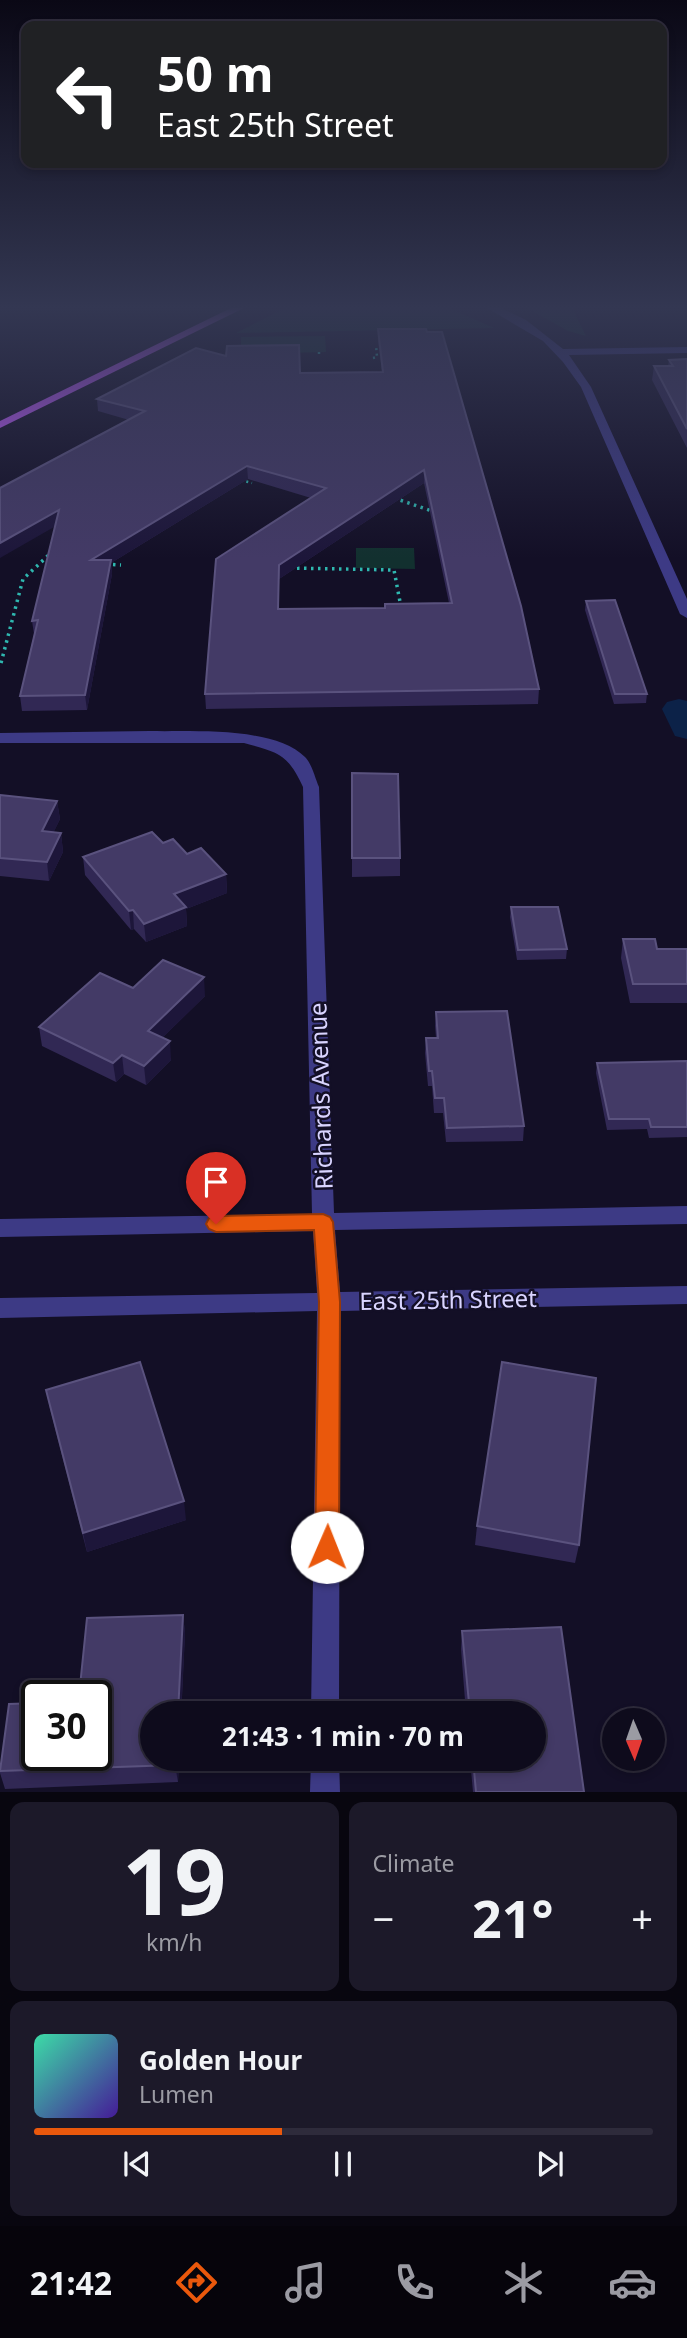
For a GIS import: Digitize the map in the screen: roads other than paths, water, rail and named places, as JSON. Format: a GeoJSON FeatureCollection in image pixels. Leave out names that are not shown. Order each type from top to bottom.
{"type":"FeatureCollection","features":[{"type":"Feature","properties":{"kind":"main road"},"geometry":{"type":"LineString","coordinates":[[0,425],[68,392]]}},
{"type":"Feature","properties":{"kind":"street"},"geometry":{"type":"LineString","coordinates":[[588,392],[687,614]]}},
{"type":"Feature","properties":{"kind":"street","name":"Richards Avenue"},"geometry":{"type":"LineString","coordinates":[[0,738],[244,738],[271,745],[299,760],[311,787],[323,1222],[329,1302],[325,1701]]}},
{"type":"Feature","properties":{"kind":"street"},"geometry":{"type":"LineString","coordinates":[[0,1228],[687,1215]]}},
{"type":"Feature","properties":{"kind":"street","name":"East 25th Street"},"geometry":{"type":"LineString","coordinates":[[0,1308],[687,1295]]}},
{"type":"Feature","properties":{"kind":"street"},"geometry":{"type":"LineString","coordinates":[[325,1771],[325,1792]]}},
{"type":"Feature","properties":{"kind":"waterway"},"geometry":{"type":"LineString","coordinates":[[679,709],[687,729]]}}]}
